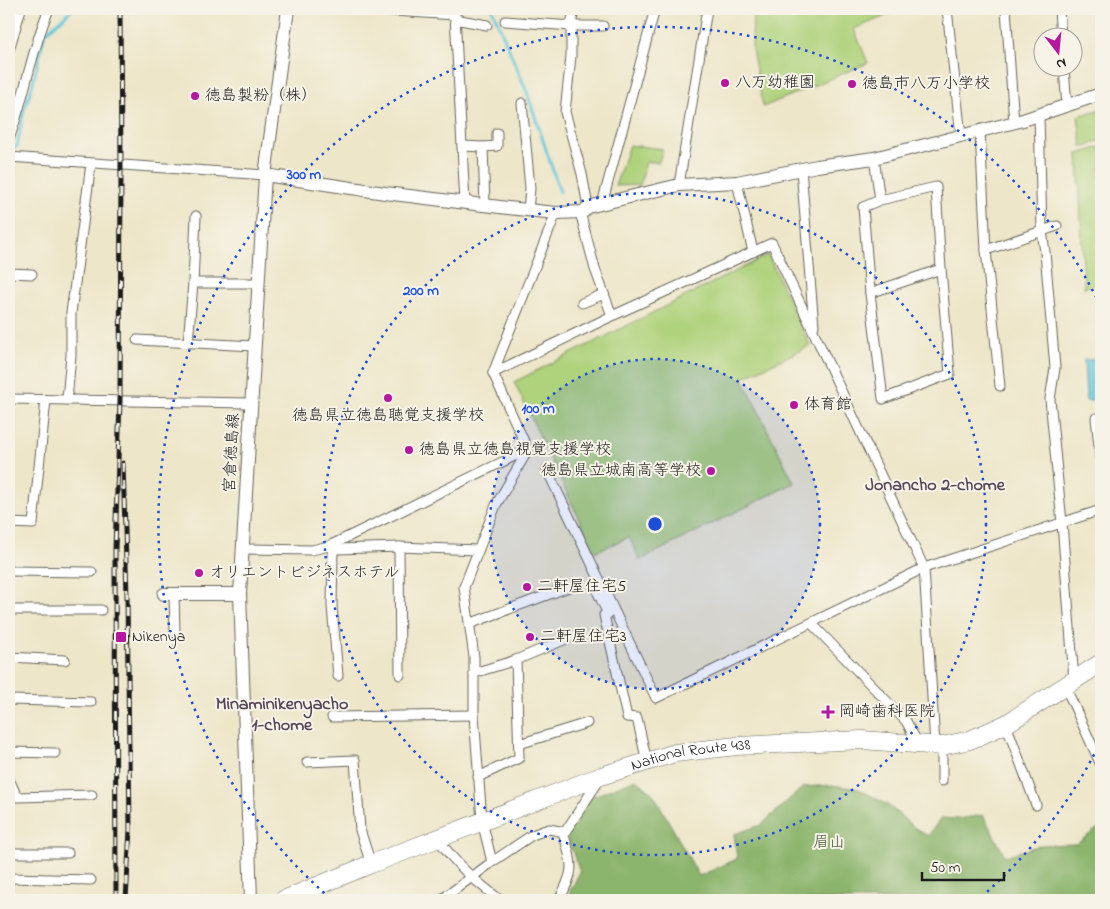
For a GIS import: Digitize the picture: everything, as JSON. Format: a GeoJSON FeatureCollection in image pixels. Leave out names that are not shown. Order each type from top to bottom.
{"type":"FeatureCollection","features":[{"type":"Feature","properties":{"kind":"highway","name":"National Route 438"},"geometry":{"type":"LineString","coordinates":[[288,899],[371,864],[601,776],[675,754],[737,746],[862,740],[932,745],[970,740],[1006,724],[1101,663]]}},
{"type":"Feature","properties":{"kind":"street"},"geometry":{"type":"LineString","coordinates":[[9,50],[22,9]]}},
{"type":"Feature","properties":{"kind":"street"},"geometry":{"type":"LineString","coordinates":[[9,139],[18,116],[38,33],[49,9]]}},
{"type":"Feature","properties":{"kind":"street","name":"宮倉徳島線"},"geometry":{"type":"LineString","coordinates":[[251,900],[240,594],[264,175],[288,9]]}},
{"type":"Feature","properties":{"kind":"street"},"geometry":{"type":"LineString","coordinates":[[363,9],[455,14],[488,25]]}},
{"type":"Feature","properties":{"kind":"street"},"geometry":{"type":"LineString","coordinates":[[574,9],[571,26],[571,56],[565,112],[582,174],[584,209],[595,269],[612,316]]}},
{"type":"Feature","properties":{"kind":"street"},"geometry":{"type":"LineString","coordinates":[[602,204],[655,9]]}},
{"type":"Feature","properties":{"kind":"street"},"geometry":{"type":"LineString","coordinates":[[679,185],[707,9]]}},
{"type":"Feature","properties":{"kind":"street"},"geometry":{"type":"LineString","coordinates":[[947,9],[961,136]]}},
{"type":"Feature","properties":{"kind":"street"},"geometry":{"type":"LineString","coordinates":[[1006,9],[1014,123]]}},
{"type":"Feature","properties":{"kind":"street"},"geometry":{"type":"LineString","coordinates":[[1059,9],[1060,28]]}},
{"type":"Feature","properties":{"kind":"street"},"geometry":{"type":"LineString","coordinates":[[455,14],[465,203]]}},
{"type":"Feature","properties":{"kind":"street"},"geometry":{"type":"LineString","coordinates":[[505,21],[571,26],[603,26]]}},
{"type":"Feature","properties":{"kind":"street"},"geometry":{"type":"LineString","coordinates":[[1065,78],[1067,107]]}},
{"type":"Feature","properties":{"kind":"street"},"geometry":{"type":"LineString","coordinates":[[9,157],[264,175],[485,206],[556,213],[584,209],[679,185],[736,182],[801,169],[874,158],[1014,123],[1067,107],[1101,94]]}},
{"type":"Feature","properties":{"kind":"street"},"geometry":{"type":"LineString","coordinates":[[522,103],[530,188],[528,210]]}},
{"type":"Feature","properties":{"kind":"street"},"geometry":{"type":"LineString","coordinates":[[1039,115],[1042,231],[1055,368],[1050,399],[1062,523],[1070,683],[1101,765]]}},
{"type":"Feature","properties":{"kind":"street"},"geometry":{"type":"LineString","coordinates":[[980,131],[986,250],[1000,386]]}},
{"type":"Feature","properties":{"kind":"street"},"geometry":{"type":"LineString","coordinates":[[462,146],[497,146],[497,133]]}},
{"type":"Feature","properties":{"kind":"street"},"geometry":{"type":"LineString","coordinates":[[483,147],[485,206]]}},
{"type":"Feature","properties":{"kind":"street"},"geometry":{"type":"LineString","coordinates":[[874,158],[880,200]]}},
{"type":"Feature","properties":{"kind":"street"},"geometry":{"type":"LineString","coordinates":[[67,400],[71,355],[71,313],[91,164]]}},
{"type":"Feature","properties":{"kind":"street"},"geometry":{"type":"LineString","coordinates":[[801,169],[814,333]]}},
{"type":"Feature","properties":{"kind":"street"},"geometry":{"type":"LineString","coordinates":[[736,182],[753,252]]}},
{"type":"Feature","properties":{"kind":"street"},"geometry":{"type":"LineString","coordinates":[[936,187],[950,374],[883,399],[870,292],[863,207],[880,200],[936,187]]}},
{"type":"Feature","properties":{"kind":"street"},"geometry":{"type":"LineString","coordinates":[[528,450],[493,373],[556,213]]}},
{"type":"Feature","properties":{"kind":"street"},"geometry":{"type":"LineString","coordinates":[[188,343],[196,216]]}},
{"type":"Feature","properties":{"kind":"street"},"geometry":{"type":"LineString","coordinates":[[986,250],[1057,226]]}},
{"type":"Feature","properties":{"kind":"street"},"geometry":{"type":"LineString","coordinates":[[493,373],[772,243],[924,568],[932,745],[942,781]]}},
{"type":"Feature","properties":{"kind":"street"},"geometry":{"type":"LineString","coordinates":[[870,292],[941,269]]}},
{"type":"Feature","properties":{"kind":"street"},"geometry":{"type":"LineString","coordinates":[[9,273],[32,274]]}},
{"type":"Feature","properties":{"kind":"street"},"geometry":{"type":"LineString","coordinates":[[193,283],[258,282]]}},
{"type":"Feature","properties":{"kind":"street"},"geometry":{"type":"LineString","coordinates":[[582,303],[604,294]]}},
{"type":"Feature","properties":{"kind":"street"},"geometry":{"type":"LineString","coordinates":[[137,340],[254,346]]}},
{"type":"Feature","properties":{"kind":"street"},"geometry":{"type":"LineString","coordinates":[[9,399],[250,403]]}},
{"type":"Feature","properties":{"kind":"street"},"geometry":{"type":"LineString","coordinates":[[9,523],[34,524],[46,400]]}},
{"type":"Feature","properties":{"kind":"street"},"geometry":{"type":"LineString","coordinates":[[1096,418],[1101,465]]}},
{"type":"Feature","properties":{"kind":"street"},"geometry":{"type":"LineString","coordinates":[[331,548],[528,450]]}},
{"type":"Feature","properties":{"kind":"street"},"geometry":{"type":"LineString","coordinates":[[492,862],[482,822],[474,715],[474,657],[464,587],[496,505],[528,450]]}},
{"type":"Feature","properties":{"kind":"street"},"geometry":{"type":"LineString","coordinates":[[547,470],[656,698],[812,624],[924,568],[1101,510]]}},
{"type":"Feature","properties":{"kind":"street"},"geometry":{"type":"LineString","coordinates":[[243,549],[312,550],[399,547],[478,550]]}},
{"type":"Feature","properties":{"kind":"street"},"geometry":{"type":"LineString","coordinates":[[399,547],[400,675]]}},
{"type":"Feature","properties":{"kind":"street"},"geometry":{"type":"LineString","coordinates":[[331,548],[332,606],[338,676]]}},
{"type":"Feature","properties":{"kind":"street"},"geometry":{"type":"LineString","coordinates":[[9,571],[92,572]]}},
{"type":"Feature","properties":{"kind":"street"},"geometry":{"type":"LineString","coordinates":[[469,624],[574,585]]}},
{"type":"Feature","properties":{"kind":"street"},"geometry":{"type":"LineString","coordinates":[[604,590],[598,593],[608,614],[604,615],[627,717],[637,718],[647,762]]}},
{"type":"Feature","properties":{"kind":"street"},"geometry":{"type":"LineString","coordinates":[[175,633],[169,594],[240,594]]}},
{"type":"Feature","properties":{"kind":"street"},"geometry":{"type":"LineString","coordinates":[[9,610],[101,610]]}},
{"type":"Feature","properties":{"kind":"street"},"geometry":{"type":"LineString","coordinates":[[812,624],[906,721],[932,745]]}},
{"type":"Feature","properties":{"kind":"street"},"geometry":{"type":"LineString","coordinates":[[474,674],[516,660],[578,634]]}},
{"type":"Feature","properties":{"kind":"street"},"geometry":{"type":"LineString","coordinates":[[9,657],[65,660]]}},
{"type":"Feature","properties":{"kind":"street"},"geometry":{"type":"LineString","coordinates":[[478,777],[520,758],[516,660]]}},
{"type":"Feature","properties":{"kind":"street"},"geometry":{"type":"LineString","coordinates":[[9,700],[91,702]]}},
{"type":"Feature","properties":{"kind":"street"},"geometry":{"type":"LineString","coordinates":[[332,717],[474,715]]}},
{"type":"Feature","properties":{"kind":"street"},"geometry":{"type":"LineString","coordinates":[[519,744],[587,723]]}},
{"type":"Feature","properties":{"kind":"street"},"geometry":{"type":"LineString","coordinates":[[1006,724],[1036,805]]}},
{"type":"Feature","properties":{"kind":"street"},"geometry":{"type":"LineString","coordinates":[[9,752],[55,753]]}},
{"type":"Feature","properties":{"kind":"street"},"geometry":{"type":"LineString","coordinates":[[307,762],[355,760],[360,830],[371,864]]}},
{"type":"Feature","properties":{"kind":"street"},"geometry":{"type":"LineString","coordinates":[[559,900],[570,880],[572,864],[564,836],[565,832],[601,776]]}},
{"type":"Feature","properties":{"kind":"street"},"geometry":{"type":"LineString","coordinates":[[9,779],[16,797],[92,795]]}},
{"type":"Feature","properties":{"kind":"street"},"geometry":{"type":"LineString","coordinates":[[441,900],[532,835],[549,829],[565,832]]}},
{"type":"Feature","properties":{"kind":"street"},"geometry":{"type":"LineString","coordinates":[[438,838],[450,857],[500,900]]}},
{"type":"Feature","properties":{"kind":"street"},"geometry":{"type":"LineString","coordinates":[[9,853],[68,854]]}},
{"type":"Feature","properties":{"kind":"street"},"geometry":{"type":"LineString","coordinates":[[9,878],[91,880]]}},
{"type":"Feature","properties":{"kind":"green space"},"geometry":{"type":"Polygon","coordinates":[[[753,9],[898,9],[898,11],[854,29],[868,63],[763,107],[752,49],[753,9]]]}},
{"type":"Feature","properties":{"kind":"green space"},"geometry":{"type":"Polygon","coordinates":[[[1101,109],[1101,141],[1082,147],[1078,116],[1101,109]]]}},
{"type":"Feature","properties":{"kind":"green space"},"geometry":{"type":"Polygon","coordinates":[[[629,145],[663,149],[659,162],[646,162],[640,185],[615,186],[629,145]]]}},
{"type":"Feature","properties":{"kind":"green space"},"geometry":{"type":"Polygon","coordinates":[[[1101,147],[1101,283],[1084,288],[1078,154],[1101,147]]]}},
{"type":"Feature","properties":{"kind":"green space"},"geometry":{"type":"Polygon","coordinates":[[[768,255],[810,346],[742,378],[794,483],[640,560],[629,537],[595,552],[514,382],[768,255]]]}},
{"type":"Feature","properties":{"kind":"green space","name":"眉山"},"geometry":{"type":"Polygon","coordinates":[[[636,779],[654,795],[699,876],[737,859],[734,834],[761,825],[803,787],[832,785],[859,789],[888,805],[912,826],[928,836],[941,818],[957,819],[983,815],[1005,856],[1041,845],[1076,844],[1101,826],[1101,900],[579,900],[569,893],[580,872],[567,837],[591,797],[636,779]]]}},
{"type":"Feature","properties":{"kind":"water"},"geometry":{"type":"Polygon","coordinates":[[[1101,359],[1101,400],[1086,401],[1084,360],[1101,359]]]}},
{"type":"Feature","properties":{"kind":"waterway"},"geometry":{"type":"LineString","coordinates":[[9,149],[17,146],[24,110],[32,87],[45,33],[72,9]]}},
{"type":"Feature","properties":{"kind":"waterway"},"geometry":{"type":"LineString","coordinates":[[492,9],[527,92],[560,192]]}},
{"type":"Feature","properties":{"kind":"railway"},"geometry":{"type":"LineString","coordinates":[[116,900],[115,550],[120,401],[120,9]]}},
{"type":"Feature","properties":{"kind":"railway"},"geometry":{"type":"LineString","coordinates":[[123,463],[130,829],[126,900]]}},
{"type":"Feature","properties":{"kind":"place","name":"八万幼稚園"},"geometry":{"type":"Point","coordinates":[725,83]}},
{"type":"Feature","properties":{"kind":"place","name":"徳島市八万小学校"},"geometry":{"type":"Point","coordinates":[852,84]}},
{"type":"Feature","properties":{"kind":"place","name":"徳島製粉（株）"},"geometry":{"type":"Point","coordinates":[195,96]}},
{"type":"Feature","properties":{"kind":"place","name":"徳島県立徳島聴覚支援学校"},"geometry":{"type":"Point","coordinates":[388,398]}},
{"type":"Feature","properties":{"kind":"place","name":"体育館"},"geometry":{"type":"Point","coordinates":[794,405]}},
{"type":"Feature","properties":{"kind":"place","name":"徳島県立徳島視覚支援学校"},"geometry":{"type":"Point","coordinates":[409,450]}},
{"type":"Feature","properties":{"kind":"place","name":"徳島県立城南高等学校"},"geometry":{"type":"Point","coordinates":[711,471]}},
{"type":"Feature","properties":{"kind":"place","name":"オリエントビジネスホテル"},"geometry":{"type":"Point","coordinates":[199,573]}},
{"type":"Feature","properties":{"kind":"place","name":"二軒屋住宅5"},"geometry":{"type":"Point","coordinates":[527,587]}},
{"type":"Feature","properties":{"kind":"place","name":"Nikenya"},"geometry":{"type":"Point","coordinates":[121,637]}},
{"type":"Feature","properties":{"kind":"place","name":"二軒屋住宅3"},"geometry":{"type":"Point","coordinates":[530,637]}},
{"type":"Feature","properties":{"kind":"place","name":"岡崎歯科医院"},"geometry":{"type":"Point","coordinates":[828,712]}},
{"type":"Feature","properties":{"kind":"district","name":"Jonancho 2-chome"},"geometry":{"type":"Point","coordinates":[935,486]}},
{"type":"Feature","properties":{"kind":"district","name":"Minaminikenyacho 1-chome"},"geometry":{"type":"Point","coordinates":[282,715]}}]}
